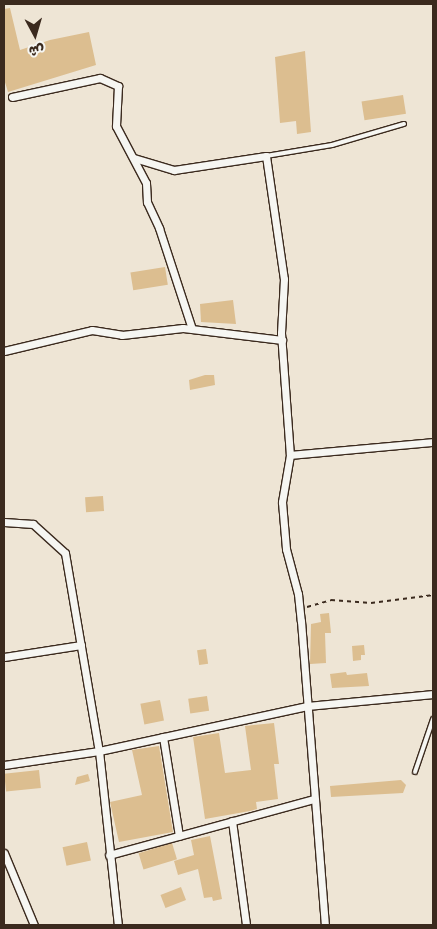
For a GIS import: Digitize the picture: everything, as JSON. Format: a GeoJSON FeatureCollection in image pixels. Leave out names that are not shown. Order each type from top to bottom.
{"type":"FeatureCollection","features":[{"type":"Feature","properties":{"kind":"street"},"geometry":{"type":"LineString","coordinates":[[12,97],[100,78],[118,86],[116,126],[146,183],[147,202],[159,228],[192,329]]}},
{"type":"Feature","properties":{"kind":"street"},"geometry":{"type":"LineString","coordinates":[[134,158],[174,170],[266,156],[284,279],[282,340],[290,455],[282,502],[286,549],[300,609],[325,925]]}},
{"type":"Feature","properties":{"kind":"street"},"geometry":{"type":"LineString","coordinates":[[4,351],[92,330],[122,335],[192,329],[282,340]]}},
{"type":"Feature","properties":{"kind":"street"},"geometry":{"type":"LineString","coordinates":[[290,455],[433,442]]}},
{"type":"Feature","properties":{"kind":"street"},"geometry":{"type":"LineString","coordinates":[[4,522],[33,524],[65,553],[99,751],[118,925]]}},
{"type":"Feature","properties":{"kind":"street"},"geometry":{"type":"LineString","coordinates":[[4,657],[81,645]]}},
{"type":"Feature","properties":{"kind":"street"},"geometry":{"type":"LineString","coordinates":[[4,765],[99,751],[307,706],[433,694]]}},
{"type":"Feature","properties":{"kind":"street"},"geometry":{"type":"LineString","coordinates":[[163,737],[179,836]]}},
{"type":"Feature","properties":{"kind":"street"},"geometry":{"type":"LineString","coordinates":[[109,855],[314,799]]}},
{"type":"Feature","properties":{"kind":"street"},"geometry":{"type":"LineString","coordinates":[[232,821],[246,925]]}},
{"type":"Feature","properties":{"kind":"street"},"geometry":{"type":"LineString","coordinates":[[4,853],[34,925]]}},
{"type":"Feature","properties":{"kind":"lane"},"geometry":{"type":"LineString","coordinates":[[266,156],[332,145],[404,124]]}},
{"type":"Feature","properties":{"kind":"lane"},"geometry":{"type":"LineString","coordinates":[[415,772],[433,719]]}},
{"type":"Feature","properties":{"kind":"path"},"geometry":{"type":"LineString","coordinates":[[300,609],[331,600],[371,603],[433,595]]}},
{"type":"Feature","properties":{"kind":"building"},"geometry":{"type":"Polygon","coordinates":[[[10,8],[20,50],[50,40],[89,32],[96,65],[8,92],[4,79],[4,9],[10,8]]]}},
{"type":"Feature","properties":{"kind":"building"},"geometry":{"type":"Polygon","coordinates":[[[305,51],[311,132],[297,134],[296,121],[280,123],[275,57],[305,51]]]}},
{"type":"Feature","properties":{"kind":"building"},"geometry":{"type":"Polygon","coordinates":[[[403,95],[406,114],[364,120],[362,102],[403,95]]]}},
{"type":"Feature","properties":{"kind":"building"},"geometry":{"type":"Polygon","coordinates":[[[165,267],[168,285],[133,290],[130,272],[165,267]]]}},
{"type":"Feature","properties":{"kind":"building"},"geometry":{"type":"Polygon","coordinates":[[[233,300],[236,324],[201,322],[200,304],[233,300]]]}},
{"type":"Feature","properties":{"kind":"building"},"geometry":{"type":"Polygon","coordinates":[[[205,375],[214,375],[215,385],[190,390],[189,380],[205,375]]]}},
{"type":"Feature","properties":{"kind":"building"},"geometry":{"type":"Polygon","coordinates":[[[103,496],[104,511],[86,512],[85,497],[103,496]]]}},
{"type":"Feature","properties":{"kind":"building"},"geometry":{"type":"Polygon","coordinates":[[[329,613],[331,633],[325,633],[326,663],[310,664],[311,624],[321,622],[320,614],[329,613]]]}},
{"type":"Feature","properties":{"kind":"building"},"geometry":{"type":"Polygon","coordinates":[[[364,645],[365,655],[361,655],[361,660],[353,661],[352,646],[364,645]]]}},
{"type":"Feature","properties":{"kind":"building"},"geometry":{"type":"Polygon","coordinates":[[[206,649],[208,664],[199,665],[197,650],[206,649]]]}},
{"type":"Feature","properties":{"kind":"building"},"geometry":{"type":"Polygon","coordinates":[[[346,672],[347,675],[367,673],[369,686],[332,688],[330,674],[346,672]]]}},
{"type":"Feature","properties":{"kind":"building"},"geometry":{"type":"Polygon","coordinates":[[[207,696],[209,711],[190,713],[188,699],[207,696]]]}},
{"type":"Feature","properties":{"kind":"building"},"geometry":{"type":"Polygon","coordinates":[[[160,700],[164,721],[144,724],[140,704],[160,700]]]}},
{"type":"Feature","properties":{"kind":"building"},"geometry":{"type":"Polygon","coordinates":[[[274,723],[279,764],[274,764],[278,799],[256,802],[257,809],[250,811],[205,819],[193,737],[219,733],[225,773],[251,770],[245,726],[274,723]]]}},
{"type":"Feature","properties":{"kind":"building"},"geometry":{"type":"Polygon","coordinates":[[[159,746],[173,832],[119,842],[110,802],[142,795],[132,750],[159,746]]]}},
{"type":"Feature","properties":{"kind":"building"},"geometry":{"type":"Polygon","coordinates":[[[39,770],[41,788],[6,792],[4,774],[39,770]]]}},
{"type":"Feature","properties":{"kind":"building"},"geometry":{"type":"Polygon","coordinates":[[[88,774],[90,781],[75,785],[77,777],[88,774]]]}},
{"type":"Feature","properties":{"kind":"building"},"geometry":{"type":"Polygon","coordinates":[[[401,780],[406,785],[403,793],[331,797],[330,786],[401,780]]]}},
{"type":"Feature","properties":{"kind":"building"},"geometry":{"type":"Polygon","coordinates":[[[210,836],[222,899],[213,901],[212,897],[204,898],[198,869],[178,875],[174,861],[194,855],[191,840],[210,836]]]}},
{"type":"Feature","properties":{"kind":"building"},"geometry":{"type":"Polygon","coordinates":[[[87,842],[91,861],[66,866],[63,847],[87,842]]]}},
{"type":"Feature","properties":{"kind":"building"},"geometry":{"type":"Polygon","coordinates":[[[172,843],[177,859],[143,869],[139,853],[172,843]]]}},
{"type":"Feature","properties":{"kind":"building"},"geometry":{"type":"Polygon","coordinates":[[[181,887],[186,900],[165,908],[160,895],[181,887]]]}}]}
